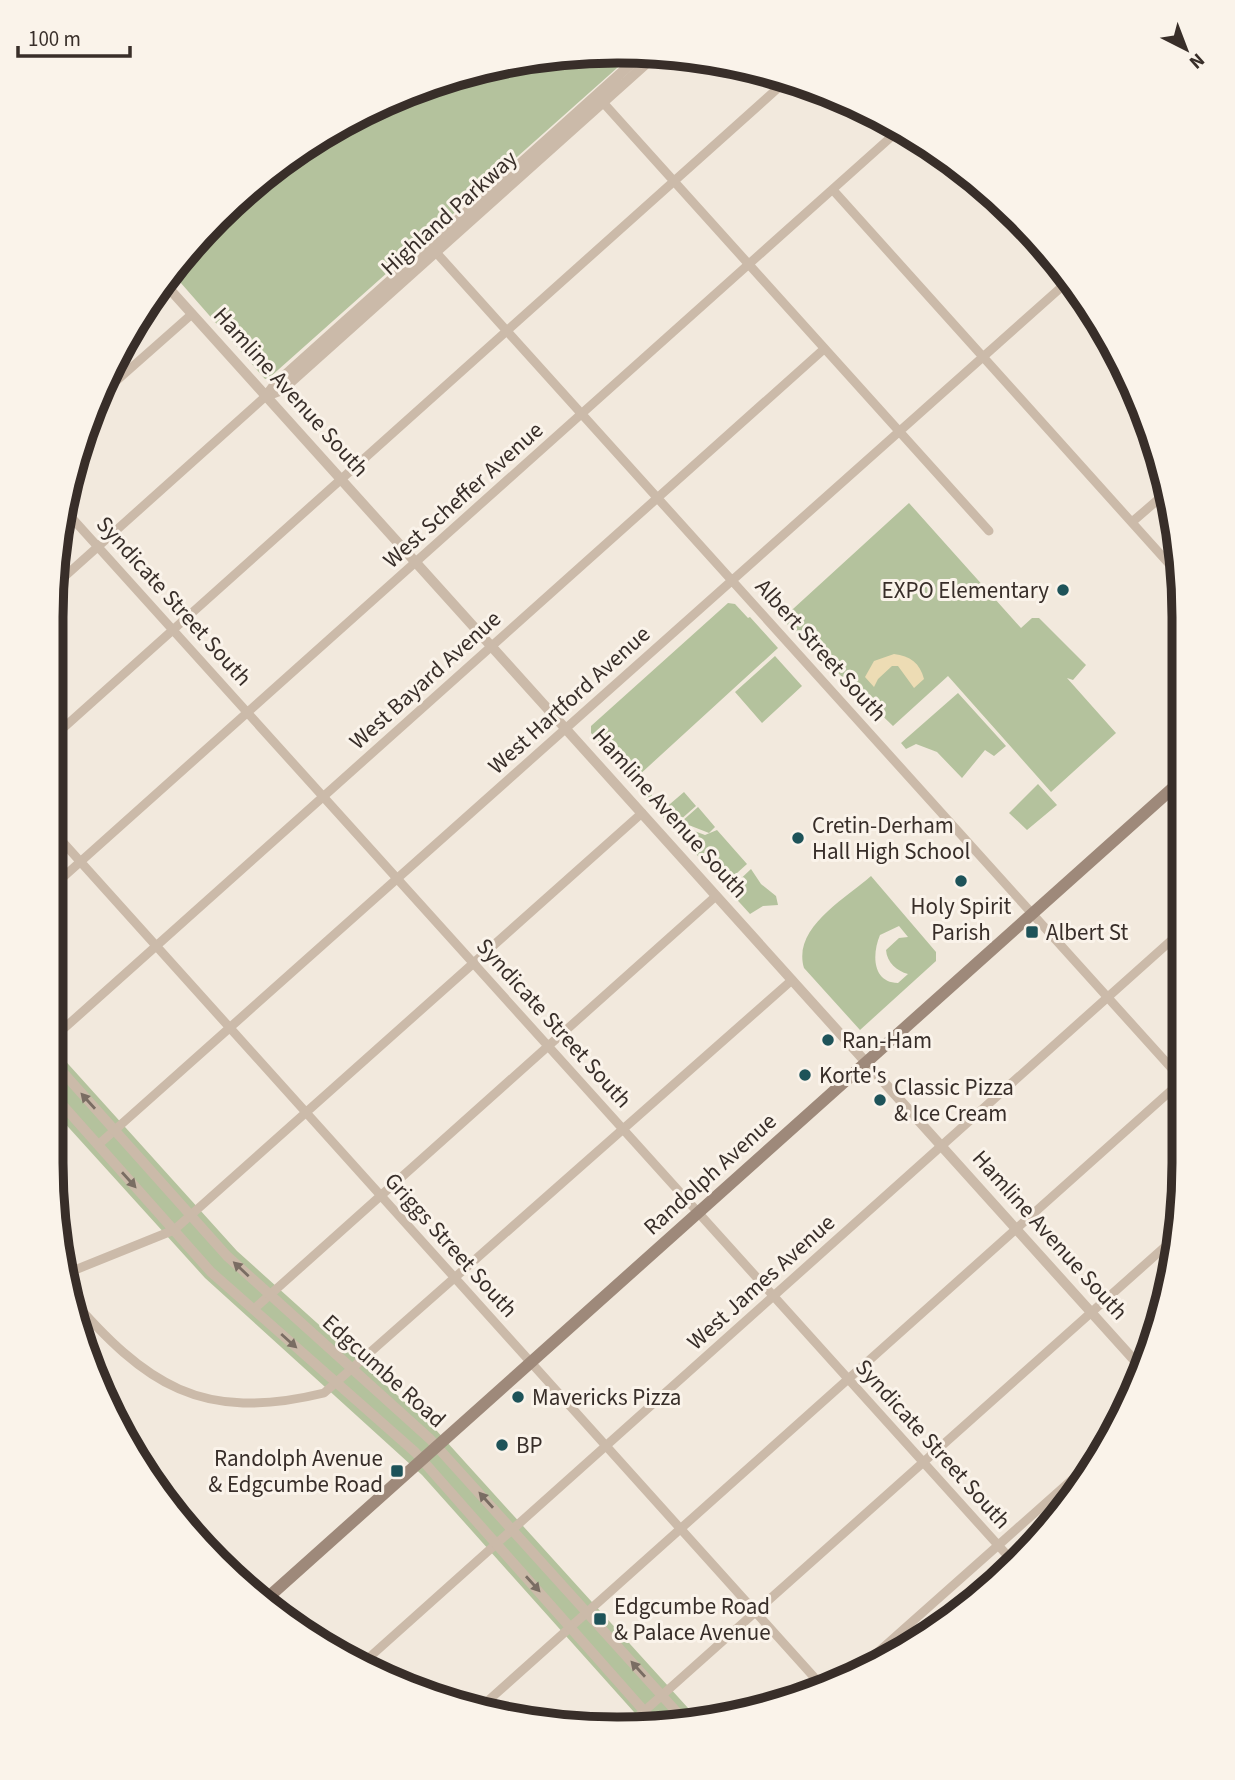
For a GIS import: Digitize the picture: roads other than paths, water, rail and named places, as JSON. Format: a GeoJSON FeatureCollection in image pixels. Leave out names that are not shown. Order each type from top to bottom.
{"type":"FeatureCollection","features":[{"type":"Feature","properties":{"kind":"main road","name":"Randolph Avenue"},"geometry":{"type":"LineString","coordinates":[[271,1595],[1172,789]]}},
{"type":"Feature","properties":{"kind":"street","name":"Highland Parkway"},"geometry":{"type":"LineString","coordinates":[[64,577],[266,397],[282,390],[599,99],[633,63]]}},
{"type":"Feature","properties":{"kind":"street","name":"Highland Parkway"},"geometry":{"type":"LineString","coordinates":[[599,99],[645,64]]}},
{"type":"Feature","properties":{"kind":"street"},"geometry":{"type":"LineString","coordinates":[[63,728],[779,87]]}},
{"type":"Feature","properties":{"kind":"street"},"geometry":{"type":"LineString","coordinates":[[599,99],[989,531]]}},
{"type":"Feature","properties":{"kind":"street","name":"West Scheffer Avenue"},"geometry":{"type":"LineString","coordinates":[[63,878],[893,136]]}},
{"type":"Feature","properties":{"kind":"street"},"geometry":{"type":"LineString","coordinates":[[833,190],[1169,564]]}},
{"type":"Feature","properties":{"kind":"street","name":"Albert Street South"},"geometry":{"type":"LineString","coordinates":[[433,249],[1172,1067]]}},
{"type":"Feature","properties":{"kind":"street","name":"West Hartford Avenue"},"geometry":{"type":"LineString","coordinates":[[98,1146],[1062,287]]}},
{"type":"Feature","properties":{"kind":"street","name":"Hamline Avenue South"},"geometry":{"type":"LineString","coordinates":[[170,290],[1135,1361]]}},
{"type":"Feature","properties":{"kind":"street"},"geometry":{"type":"LineString","coordinates":[[116,381],[192,314]]}},
{"type":"Feature","properties":{"kind":"street","name":"West Bayard Avenue"},"geometry":{"type":"LineString","coordinates":[[63,1029],[824,348]]}},
{"type":"Feature","properties":{"kind":"street"},"geometry":{"type":"LineString","coordinates":[[1132,522],[1159,499]]}},
{"type":"Feature","properties":{"kind":"street","name":"Syndicate Street South"},"geometry":{"type":"LineString","coordinates":[[72,518],[1008,1556]]}},
{"type":"Feature","properties":{"kind":"street"},"geometry":{"type":"LineString","coordinates":[[74,1270],[174,1230],[642,813]]}},
{"type":"Feature","properties":{"kind":"street","name":"Griggs Street South"},"geometry":{"type":"LineString","coordinates":[[63,842],[817,1680]]}},
{"type":"Feature","properties":{"kind":"street"},"geometry":{"type":"LineString","coordinates":[[254,1309],[716,896]]}},
{"type":"Feature","properties":{"kind":"street","name":"West James Avenue"},"geometry":{"type":"LineString","coordinates":[[368,1658],[1172,940]]}},
{"type":"Feature","properties":{"kind":"street"},"geometry":{"type":"LineString","coordinates":[[84,1313],[136,1365],[192,1394],[229,1402],[269,1403],[324,1393],[792,980]]}},
{"type":"Feature","properties":{"kind":"street","name":"Edgcumbe Road"},"geometry":{"type":"LineString","coordinates":[[63,1072],[227,1256],[437,1447],[678,1713]]}},
{"type":"Feature","properties":{"kind":"street"},"geometry":{"type":"LineString","coordinates":[[488,1701],[1172,1091]]}},
{"type":"Feature","properties":{"kind":"street","name":"Edgcumbe Road"},"geometry":{"type":"LineString","coordinates":[[63,1106],[211,1272],[422,1460],[649,1716]]}},
{"type":"Feature","properties":{"kind":"street"},"geometry":{"type":"LineString","coordinates":[[637,1716],[1165,1247]]}},
{"type":"Feature","properties":{"kind":"street"},"geometry":{"type":"LineString","coordinates":[[878,1652],[1074,1478]]}},
{"type":"Feature","properties":{"kind":"place","name":"EXPO Elementary"},"geometry":{"type":"Point","coordinates":[1063,590]}},
{"type":"Feature","properties":{"kind":"place","name":"Cretin-Derham Hall High School"},"geometry":{"type":"Point","coordinates":[798,838]}},
{"type":"Feature","properties":{"kind":"place","name":"Holy Spirit Parish"},"geometry":{"type":"Point","coordinates":[961,881]}},
{"type":"Feature","properties":{"kind":"place","name":"Albert St"},"geometry":{"type":"Point","coordinates":[1032,932]}},
{"type":"Feature","properties":{"kind":"place","name":"Ran-Ham"},"geometry":{"type":"Point","coordinates":[828,1040]}},
{"type":"Feature","properties":{"kind":"place","name":"Korte's"},"geometry":{"type":"Point","coordinates":[805,1075]}},
{"type":"Feature","properties":{"kind":"place","name":"Classic Pizza & Ice Cream"},"geometry":{"type":"Point","coordinates":[880,1100]}},
{"type":"Feature","properties":{"kind":"place","name":"Mavericks Pizza"},"geometry":{"type":"Point","coordinates":[518,1397]}},
{"type":"Feature","properties":{"kind":"place","name":"BP"},"geometry":{"type":"Point","coordinates":[502,1445]}},
{"type":"Feature","properties":{"kind":"place","name":"Randolph Avenue & Edgcumbe Road"},"geometry":{"type":"Point","coordinates":[397,1471]}},
{"type":"Feature","properties":{"kind":"place","name":"Edgcumbe Road & Palace Avenue"},"geometry":{"type":"Point","coordinates":[600,1619]}}]}
